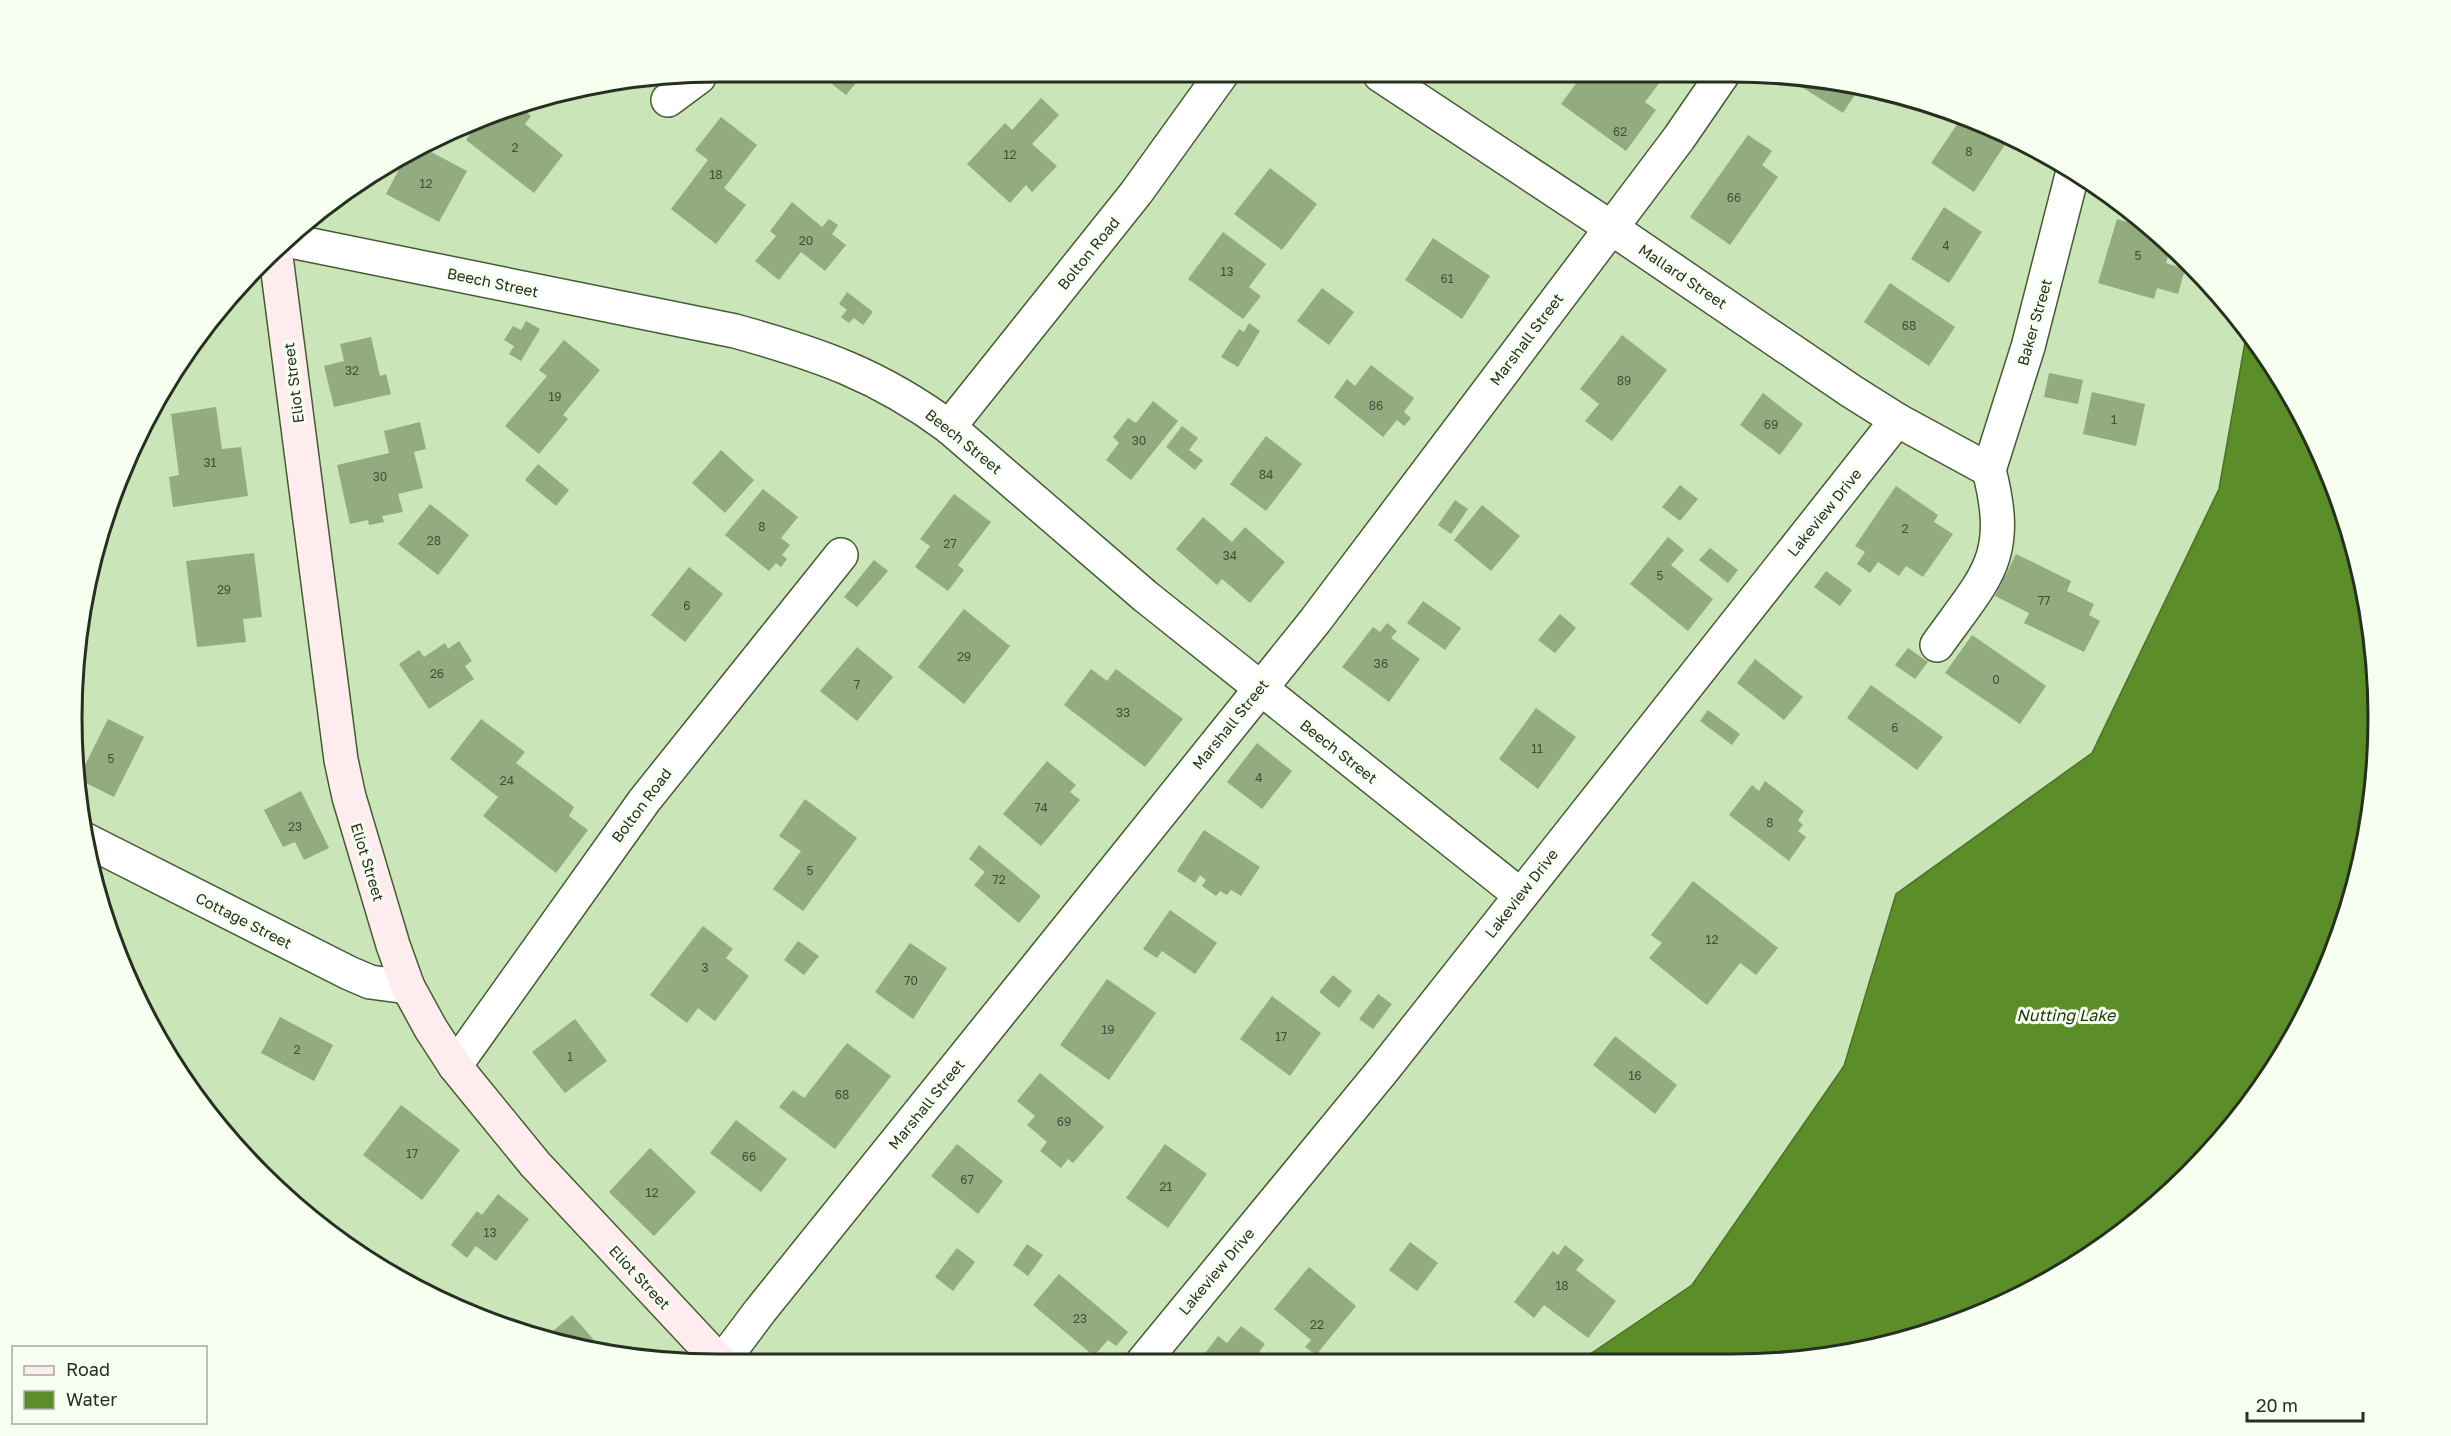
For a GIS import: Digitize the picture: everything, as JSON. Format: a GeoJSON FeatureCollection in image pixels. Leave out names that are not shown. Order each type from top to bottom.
{"type":"FeatureCollection","features":[{"type":"Feature","properties":{"kind":"street","name":"Bolton Road"},"geometry":{"type":"LineString","coordinates":[[950,427],[1136,193],[1216,82]]}},
{"type":"Feature","properties":{"kind":"street","name":"Mallard Street"},"geometry":{"type":"LineString","coordinates":[[1391,82],[1610,226],[1897,420],[1989,470]]}},
{"type":"Feature","properties":{"kind":"street","name":"Marshall Street"},"geometry":{"type":"LineString","coordinates":[[728,1354],[1259,688],[1315,621],[1610,226],[1679,138],[1718,82]]}},
{"type":"Feature","properties":{"kind":"street"},"geometry":{"type":"LineString","coordinates":[[668,100],[690,83]]}},
{"type":"Feature","properties":{"kind":"street","name":"Baker Street"},"geometry":{"type":"LineString","coordinates":[[1989,470],[2036,316],[2071,180]]}},
{"type":"Feature","properties":{"kind":"street","name":"Beech Street"},"geometry":{"type":"LineString","coordinates":[[297,242],[676,318],[785,345],[879,381],[917,403],[950,427],[1145,596],[1519,894]]}},
{"type":"Feature","properties":{"kind":"street","name":"Eliot Street"},"geometry":{"type":"LineString","coordinates":[[277,262],[339,750],[352,808],[408,987],[455,1066],[534,1164],[712,1354]]}},
{"type":"Feature","properties":{"kind":"street","name":"Lakeview Drive"},"geometry":{"type":"LineString","coordinates":[[1149,1354],[1383,1070],[1519,894],[1897,420]]}},
{"type":"Feature","properties":{"kind":"street"},"geometry":{"type":"LineString","coordinates":[[1937,645],[1980,585],[1992,563],[1998,544],[1998,503],[1989,470]]}},
{"type":"Feature","properties":{"kind":"street","name":"Bolton Road"},"geometry":{"type":"LineString","coordinates":[[455,1066],[644,801],[841,555]]}},
{"type":"Feature","properties":{"kind":"street","name":"Cottage Street"},"geometry":{"type":"LineString","coordinates":[[96,846],[349,973],[370,982],[408,987]]}},
{"type":"Feature","properties":{"kind":"water","name":"Nutting Lake"},"geometry":{"type":"Polygon","coordinates":[[[2245,342],[2283,400],[2303,437],[2335,514],[2347,554],[2363,635],[2368,718],[2363,801],[2347,882],[2335,922],[2303,999],[2283,1036],[2237,1105],[2182,1167],[2120,1222],[2051,1268],[1976,1305],[1897,1332],[1816,1348],[1733,1354],[1590,1354],[1692,1285],[1844,1066],[1896,894],[2092,753],[2219,489],[2245,342]]]}},
{"type":"Feature","properties":{"kind":"building"},"geometry":{"type":"Polygon","coordinates":[[[829,82],[857,82],[846,95],[829,82]]]}},
{"type":"Feature","properties":{"kind":"building"},"geometry":{"type":"Polygon","coordinates":[[[1577,82],[1660,82],[1645,102],[1656,110],[1626,151],[1561,104],[1577,82]]]}},
{"type":"Feature","properties":{"kind":"building"},"geometry":{"type":"Polygon","coordinates":[[[1801,87],[1855,95],[1843,113],[1801,87]]]}},
{"type":"Feature","properties":{"kind":"building"},"geometry":{"type":"Polygon","coordinates":[[[1041,98],[1059,115],[1032,144],[1057,166],[1032,192],[1026,185],[1010,203],[967,164],[1005,123],[1012,130],[1041,98]]]}},
{"type":"Feature","properties":{"kind":"building"},"geometry":{"type":"Polygon","coordinates":[[[526,112],[531,116],[525,124],[563,155],[534,193],[466,140],[471,133],[526,112]]]}},
{"type":"Feature","properties":{"kind":"building"},"geometry":{"type":"Polygon","coordinates":[[[721,117],[757,145],[724,188],[746,205],[716,244],[671,209],[708,160],[695,150],[721,117]]]}},
{"type":"Feature","properties":{"kind":"building"},"geometry":{"type":"Polygon","coordinates":[[[1957,124],[2005,144],[1974,192],[1931,163],[1957,124]]]}},
{"type":"Feature","properties":{"kind":"building"},"geometry":{"type":"Polygon","coordinates":[[[1748,135],[1772,151],[1762,165],[1778,177],[1730,245],[1690,217],[1748,135]]]}},
{"type":"Feature","properties":{"kind":"building"},"geometry":{"type":"Polygon","coordinates":[[[430,152],[467,171],[439,222],[386,194],[399,168],[430,152]]]}},
{"type":"Feature","properties":{"kind":"building"},"geometry":{"type":"Polygon","coordinates":[[[1270,168],[1317,204],[1282,250],[1234,214],[1270,168]]]}},
{"type":"Feature","properties":{"kind":"building"},"geometry":{"type":"Polygon","coordinates":[[[792,202],[822,227],[829,219],[838,225],[832,234],[846,245],[825,271],[801,252],[779,280],[755,261],[776,236],[770,231],[792,202]]]}},
{"type":"Feature","properties":{"kind":"building"},"geometry":{"type":"Polygon","coordinates":[[[1944,207],[1982,232],[1949,283],[1911,259],[1944,207]]]}},
{"type":"Feature","properties":{"kind":"building"},"geometry":{"type":"Polygon","coordinates":[[[2117,219],[2131,223],[2168,256],[2166,263],[2181,268],[2184,271],[2178,294],[2157,288],[2154,299],[2098,283],[2117,219]]]}},
{"type":"Feature","properties":{"kind":"building"},"geometry":{"type":"Polygon","coordinates":[[[1223,232],[1266,264],[1249,287],[1261,296],[1243,319],[1188,279],[1223,232]]]}},
{"type":"Feature","properties":{"kind":"building"},"geometry":{"type":"Polygon","coordinates":[[[1433,238],[1490,276],[1462,319],[1405,280],[1433,238]]]}},
{"type":"Feature","properties":{"kind":"building"},"geometry":{"type":"Polygon","coordinates":[[[1890,283],[1955,327],[1929,366],[1864,322],[1890,283]]]}},
{"type":"Feature","properties":{"kind":"building"},"geometry":{"type":"Polygon","coordinates":[[[1322,288],[1354,312],[1329,345],[1297,321],[1322,288]]]}},
{"type":"Feature","properties":{"kind":"building"},"geometry":{"type":"Polygon","coordinates":[[[847,292],[873,312],[863,325],[854,318],[849,323],[841,317],[847,310],[839,304],[847,292]]]}},
{"type":"Feature","properties":{"kind":"building"},"geometry":{"type":"Polygon","coordinates":[[[526,321],[540,329],[521,361],[509,354],[514,346],[504,340],[513,326],[521,330],[526,321]]]}},
{"type":"Feature","properties":{"kind":"building"},"geometry":{"type":"Polygon","coordinates":[[[1249,323],[1260,331],[1238,367],[1221,357],[1239,329],[1244,332],[1249,323]]]}},
{"type":"Feature","properties":{"kind":"building"},"geometry":{"type":"Polygon","coordinates":[[[1622,335],[1667,370],[1612,441],[1585,421],[1599,404],[1580,389],[1622,335]]]}},
{"type":"Feature","properties":{"kind":"building"},"geometry":{"type":"Polygon","coordinates":[[[371,337],[380,376],[386,374],[391,394],[334,407],[324,366],[344,361],[340,344],[371,337]]]}},
{"type":"Feature","properties":{"kind":"building"},"geometry":{"type":"Polygon","coordinates":[[[564,340],[600,370],[563,415],[568,419],[539,454],[505,426],[547,376],[539,370],[564,340]]]}},
{"type":"Feature","properties":{"kind":"building"},"geometry":{"type":"Polygon","coordinates":[[[1371,365],[1414,398],[1404,412],[1411,418],[1404,426],[1397,420],[1383,437],[1334,397],[1347,379],[1355,386],[1371,365]]]}},
{"type":"Feature","properties":{"kind":"building"},"geometry":{"type":"Polygon","coordinates":[[[2049,373],[2083,380],[2078,404],[2044,397],[2049,373]]]}},
{"type":"Feature","properties":{"kind":"building"},"geometry":{"type":"Polygon","coordinates":[[[2092,392],[2145,404],[2136,446],[2083,434],[2092,392]]]}},
{"type":"Feature","properties":{"kind":"building"},"geometry":{"type":"Polygon","coordinates":[[[1763,393],[1803,424],[1780,455],[1740,425],[1763,393]]]}},
{"type":"Feature","properties":{"kind":"building"},"geometry":{"type":"Polygon","coordinates":[[[1153,401],[1178,421],[1131,480],[1106,460],[1119,443],[1113,437],[1128,418],[1136,423],[1153,401]]]}},
{"type":"Feature","properties":{"kind":"building"},"geometry":{"type":"Polygon","coordinates":[[[216,407],[222,449],[241,447],[248,496],[173,507],[169,477],[179,475],[171,414],[216,407]]]}},
{"type":"Feature","properties":{"kind":"building"},"geometry":{"type":"Polygon","coordinates":[[[420,422],[426,449],[414,452],[423,488],[398,494],[403,512],[382,516],[384,522],[369,525],[368,520],[350,524],[337,465],[389,453],[384,431],[420,422]]]}},
{"type":"Feature","properties":{"kind":"building"},"geometry":{"type":"Polygon","coordinates":[[[1182,426],[1198,438],[1189,450],[1203,460],[1195,470],[1166,447],[1182,426]]]}},
{"type":"Feature","properties":{"kind":"building"},"geometry":{"type":"Polygon","coordinates":[[[1266,436],[1302,464],[1266,511],[1230,484],[1266,436]]]}},
{"type":"Feature","properties":{"kind":"building"},"geometry":{"type":"Polygon","coordinates":[[[721,450],[754,480],[725,513],[692,483],[721,450]]]}},
{"type":"Feature","properties":{"kind":"building"},"geometry":{"type":"Polygon","coordinates":[[[538,464],[569,490],[556,506],[525,480],[538,464]]]}},
{"type":"Feature","properties":{"kind":"building"},"geometry":{"type":"Polygon","coordinates":[[[1680,485],[1698,499],[1680,521],[1662,507],[1680,485]]]}},
{"type":"Feature","properties":{"kind":"building"},"geometry":{"type":"Polygon","coordinates":[[[1896,486],[1938,515],[1934,522],[1953,534],[1923,577],[1906,566],[1899,576],[1878,562],[1870,573],[1857,564],[1865,552],[1855,546],[1896,486]]]}},
{"type":"Feature","properties":{"kind":"building"},"geometry":{"type":"Polygon","coordinates":[[[763,489],[798,517],[781,538],[790,545],[782,555],[787,559],[781,567],[776,563],[769,571],[725,535],[763,489]]]}},
{"type":"Feature","properties":{"kind":"building"},"geometry":{"type":"Polygon","coordinates":[[[954,494],[991,522],[958,565],[964,570],[948,591],[915,567],[930,546],[920,539],[954,494]]]}},
{"type":"Feature","properties":{"kind":"building"},"geometry":{"type":"Polygon","coordinates":[[[1455,500],[1468,509],[1451,534],[1438,525],[1455,500]]]}},
{"type":"Feature","properties":{"kind":"building"},"geometry":{"type":"Polygon","coordinates":[[[430,504],[469,535],[438,575],[398,544],[430,504]]]}},
{"type":"Feature","properties":{"kind":"building"},"geometry":{"type":"Polygon","coordinates":[[[1482,505],[1520,536],[1491,571],[1454,540],[1482,505]]]}},
{"type":"Feature","properties":{"kind":"building"},"geometry":{"type":"Polygon","coordinates":[[[1203,517],[1232,542],[1245,527],[1285,562],[1250,603],[1222,579],[1217,585],[1176,549],[1203,517]]]}},
{"type":"Feature","properties":{"kind":"building"},"geometry":{"type":"Polygon","coordinates":[[[1668,537],[1684,550],[1671,565],[1713,599],[1688,631],[1630,584],[1668,537]]]}},
{"type":"Feature","properties":{"kind":"building"},"geometry":{"type":"Polygon","coordinates":[[[1710,548],[1738,570],[1728,583],[1699,560],[1710,548]]]}},
{"type":"Feature","properties":{"kind":"building"},"geometry":{"type":"Polygon","coordinates":[[[254,553],[262,617],[243,619],[246,642],[197,647],[186,561],[254,553]]]}},
{"type":"Feature","properties":{"kind":"building"},"geometry":{"type":"Polygon","coordinates":[[[2016,554],[2071,581],[2067,591],[2094,604],[2089,615],[2100,621],[2084,652],[2024,623],[2029,613],[1995,596],[2016,554]]]}},
{"type":"Feature","properties":{"kind":"building"},"geometry":{"type":"Polygon","coordinates":[[[874,560],[888,571],[857,607],[844,597],[874,560]]]}},
{"type":"Feature","properties":{"kind":"building"},"geometry":{"type":"Polygon","coordinates":[[[689,567],[723,594],[685,642],[651,615],[689,567]]]}},
{"type":"Feature","properties":{"kind":"building"},"geometry":{"type":"Polygon","coordinates":[[[1826,571],[1852,590],[1840,606],[1814,587],[1826,571]]]}},
{"type":"Feature","properties":{"kind":"building"},"geometry":{"type":"Polygon","coordinates":[[[1423,601],[1461,628],[1445,650],[1407,623],[1423,601]]]}},
{"type":"Feature","properties":{"kind":"building"},"geometry":{"type":"Polygon","coordinates":[[[964,609],[1010,646],[964,704],[918,667],[964,609]]]}},
{"type":"Feature","properties":{"kind":"building"},"geometry":{"type":"Polygon","coordinates":[[[1560,614],[1576,628],[1555,653],[1538,640],[1560,614]]]}},
{"type":"Feature","properties":{"kind":"building"},"geometry":{"type":"Polygon","coordinates":[[[1387,623],[1397,631],[1391,638],[1420,659],[1389,702],[1342,667],[1373,627],[1380,632],[1387,623]]]}},
{"type":"Feature","properties":{"kind":"building"},"geometry":{"type":"Polygon","coordinates":[[[1972,635],[2046,686],[2020,724],[1945,673],[1972,635]]]}},
{"type":"Feature","properties":{"kind":"building"},"geometry":{"type":"Polygon","coordinates":[[[459,641],[472,661],[465,666],[474,679],[429,709],[399,664],[419,650],[424,657],[445,643],[448,649],[459,641]]]}},
{"type":"Feature","properties":{"kind":"building"},"geometry":{"type":"Polygon","coordinates":[[[857,647],[893,677],[857,721],[820,691],[857,647]]]}},
{"type":"Feature","properties":{"kind":"building"},"geometry":{"type":"Polygon","coordinates":[[[1908,648],[1928,662],[1915,679],[1895,665],[1908,648]]]}},
{"type":"Feature","properties":{"kind":"building"},"geometry":{"type":"Polygon","coordinates":[[[1755,659],[1803,697],[1784,720],[1737,683],[1755,659]]]}},
{"type":"Feature","properties":{"kind":"building"},"geometry":{"type":"Polygon","coordinates":[[[1091,669],[1107,681],[1116,669],[1183,719],[1145,767],[1064,705],[1091,669]]]}},
{"type":"Feature","properties":{"kind":"building"},"geometry":{"type":"Polygon","coordinates":[[[1871,685],[1943,737],[1917,770],[1847,718],[1871,685]]]}},
{"type":"Feature","properties":{"kind":"building"},"geometry":{"type":"Polygon","coordinates":[[[1536,708],[1576,737],[1538,789],[1499,759],[1536,708]]]}},
{"type":"Feature","properties":{"kind":"building"},"geometry":{"type":"Polygon","coordinates":[[[1708,710],[1740,734],[1732,745],[1700,721],[1708,710]]]}},
{"type":"Feature","properties":{"kind":"building"},"geometry":{"type":"Polygon","coordinates":[[[108,719],[144,737],[114,797],[86,783],[85,766],[108,719]]]}},
{"type":"Feature","properties":{"kind":"building"},"geometry":{"type":"Polygon","coordinates":[[[481,719],[525,752],[516,763],[574,807],[569,816],[588,830],[556,873],[483,816],[498,797],[450,759],[481,719]]]}},
{"type":"Feature","properties":{"kind":"building"},"geometry":{"type":"Polygon","coordinates":[[[1257,743],[1292,771],[1262,809],[1227,782],[1257,743]]]}},
{"type":"Feature","properties":{"kind":"building"},"geometry":{"type":"Polygon","coordinates":[[[1047,761],[1076,785],[1070,792],[1080,800],[1041,846],[1003,814],[1047,761]]]}},
{"type":"Feature","properties":{"kind":"building"},"geometry":{"type":"Polygon","coordinates":[[[1765,781],[1804,811],[1798,820],[1803,825],[1798,831],[1806,837],[1789,861],[1729,815],[1752,785],[1759,791],[1765,781]]]}},
{"type":"Feature","properties":{"kind":"building"},"geometry":{"type":"Polygon","coordinates":[[[301,791],[329,848],[304,860],[295,842],[283,847],[264,810],[301,791]]]}},
{"type":"Feature","properties":{"kind":"building"},"geometry":{"type":"Polygon","coordinates":[[[805,799],[857,838],[803,911],[773,889],[801,851],[779,836],[805,799]]]}},
{"type":"Feature","properties":{"kind":"building"},"geometry":{"type":"Polygon","coordinates":[[[1204,830],[1260,867],[1241,896],[1231,890],[1227,895],[1220,891],[1216,896],[1202,886],[1206,880],[1200,875],[1195,883],[1177,871],[1204,830]]]}},
{"type":"Feature","properties":{"kind":"building"},"geometry":{"type":"Polygon","coordinates":[[[979,845],[1041,896],[1019,923],[974,885],[985,872],[969,859],[979,845]]]}},
{"type":"Feature","properties":{"kind":"building"},"geometry":{"type":"Polygon","coordinates":[[[1693,881],[1778,948],[1756,975],[1740,963],[1707,1005],[1649,958],[1662,943],[1651,935],[1693,881]]]}},
{"type":"Feature","properties":{"kind":"building"},"geometry":{"type":"Polygon","coordinates":[[[1170,910],[1217,943],[1195,974],[1162,951],[1157,958],[1143,949],[1170,910]]]}},
{"type":"Feature","properties":{"kind":"building"},"geometry":{"type":"Polygon","coordinates":[[[703,926],[733,949],[726,958],[749,976],[715,1021],[698,1008],[687,1023],[650,995],[703,926]]]}},
{"type":"Feature","properties":{"kind":"building"},"geometry":{"type":"Polygon","coordinates":[[[798,941],[819,956],[804,975],[784,960],[798,941]]]}},
{"type":"Feature","properties":{"kind":"building"},"geometry":{"type":"Polygon","coordinates":[[[910,943],[947,968],[913,1019],[875,992],[910,943]]]}},
{"type":"Feature","properties":{"kind":"building"},"geometry":{"type":"Polygon","coordinates":[[[1333,975],[1352,991],[1339,1008],[1319,992],[1333,975]]]}},
{"type":"Feature","properties":{"kind":"building"},"geometry":{"type":"Polygon","coordinates":[[[1107,979],[1156,1013],[1109,1080],[1060,1045],[1107,979]]]}},
{"type":"Feature","properties":{"kind":"building"},"geometry":{"type":"Polygon","coordinates":[[[1378,994],[1392,1004],[1373,1029],[1359,1019],[1378,994]]]}},
{"type":"Feature","properties":{"kind":"building"},"geometry":{"type":"Polygon","coordinates":[[[1272,996],[1321,1033],[1290,1076],[1240,1039],[1272,996]]]}},
{"type":"Feature","properties":{"kind":"building"},"geometry":{"type":"Polygon","coordinates":[[[280,1017],[333,1045],[314,1081],[261,1053],[280,1017]]]}},
{"type":"Feature","properties":{"kind":"building"},"geometry":{"type":"Polygon","coordinates":[[[575,1019],[607,1061],[565,1093],[532,1052],[575,1019]]]}},
{"type":"Feature","properties":{"kind":"building"},"geometry":{"type":"Polygon","coordinates":[[[1615,1036],[1677,1085],[1655,1114],[1593,1065],[1615,1036]]]}},
{"type":"Feature","properties":{"kind":"building"},"geometry":{"type":"Polygon","coordinates":[[[847,1043],[891,1076],[835,1149],[779,1107],[793,1090],[804,1098],[847,1043]]]}},
{"type":"Feature","properties":{"kind":"building"},"geometry":{"type":"Polygon","coordinates":[[[1040,1073],[1104,1127],[1073,1163],[1068,1159],[1061,1168],[1040,1151],[1047,1142],[1027,1125],[1035,1116],[1017,1101],[1040,1073]]]}},
{"type":"Feature","properties":{"kind":"building"},"geometry":{"type":"Polygon","coordinates":[[[401,1105],[460,1150],[422,1200],[363,1155],[401,1105]]]}},
{"type":"Feature","properties":{"kind":"building"},"geometry":{"type":"Polygon","coordinates":[[[736,1120],[787,1159],[761,1192],[710,1153],[736,1120]]]}},
{"type":"Feature","properties":{"kind":"building"},"geometry":{"type":"Polygon","coordinates":[[[957,1144],[1003,1181],[978,1214],[931,1176],[957,1144]]]}},
{"type":"Feature","properties":{"kind":"building"},"geometry":{"type":"Polygon","coordinates":[[[1165,1144],[1207,1174],[1168,1228],[1126,1198],[1165,1144]]]}},
{"type":"Feature","properties":{"kind":"building"},"geometry":{"type":"Polygon","coordinates":[[[650,1148],[696,1192],[654,1236],[609,1192],[650,1148]]]}},
{"type":"Feature","properties":{"kind":"building"},"geometry":{"type":"Polygon","coordinates":[[[498,1194],[529,1219],[496,1261],[476,1246],[467,1258],[451,1245],[477,1211],[482,1215],[498,1194]]]}},
{"type":"Feature","properties":{"kind":"building"},"geometry":{"type":"Polygon","coordinates":[[[1410,1242],[1438,1263],[1417,1291],[1389,1270],[1410,1242]]]}},
{"type":"Feature","properties":{"kind":"building"},"geometry":{"type":"Polygon","coordinates":[[[1027,1244],[1043,1255],[1028,1276],[1013,1265],[1027,1244]]]}},
{"type":"Feature","properties":{"kind":"building"},"geometry":{"type":"Polygon","coordinates":[[[1565,1245],[1584,1260],[1576,1270],[1616,1301],[1588,1338],[1544,1305],[1534,1318],[1514,1302],[1553,1251],[1558,1255],[1565,1245]]]}},
{"type":"Feature","properties":{"kind":"building"},"geometry":{"type":"Polygon","coordinates":[[[957,1248],[975,1262],[953,1291],[935,1277],[957,1248]]]}},
{"type":"Feature","properties":{"kind":"building"},"geometry":{"type":"Polygon","coordinates":[[[1309,1267],[1356,1306],[1317,1354],[1305,1347],[1311,1340],[1274,1309],[1309,1267]]]}},
{"type":"Feature","properties":{"kind":"building"},"geometry":{"type":"Polygon","coordinates":[[[1059,1274],[1128,1332],[1116,1346],[1108,1340],[1096,1354],[1092,1354],[1033,1305],[1059,1274]]]}},
{"type":"Feature","properties":{"kind":"building"},"geometry":{"type":"Polygon","coordinates":[[[572,1315],[595,1341],[554,1332],[572,1315]]]}},
{"type":"Feature","properties":{"kind":"building"},"geometry":{"type":"Polygon","coordinates":[[[1241,1326],[1265,1344],[1258,1354],[1205,1354],[1218,1336],[1227,1343],[1241,1326]]]}}]}
